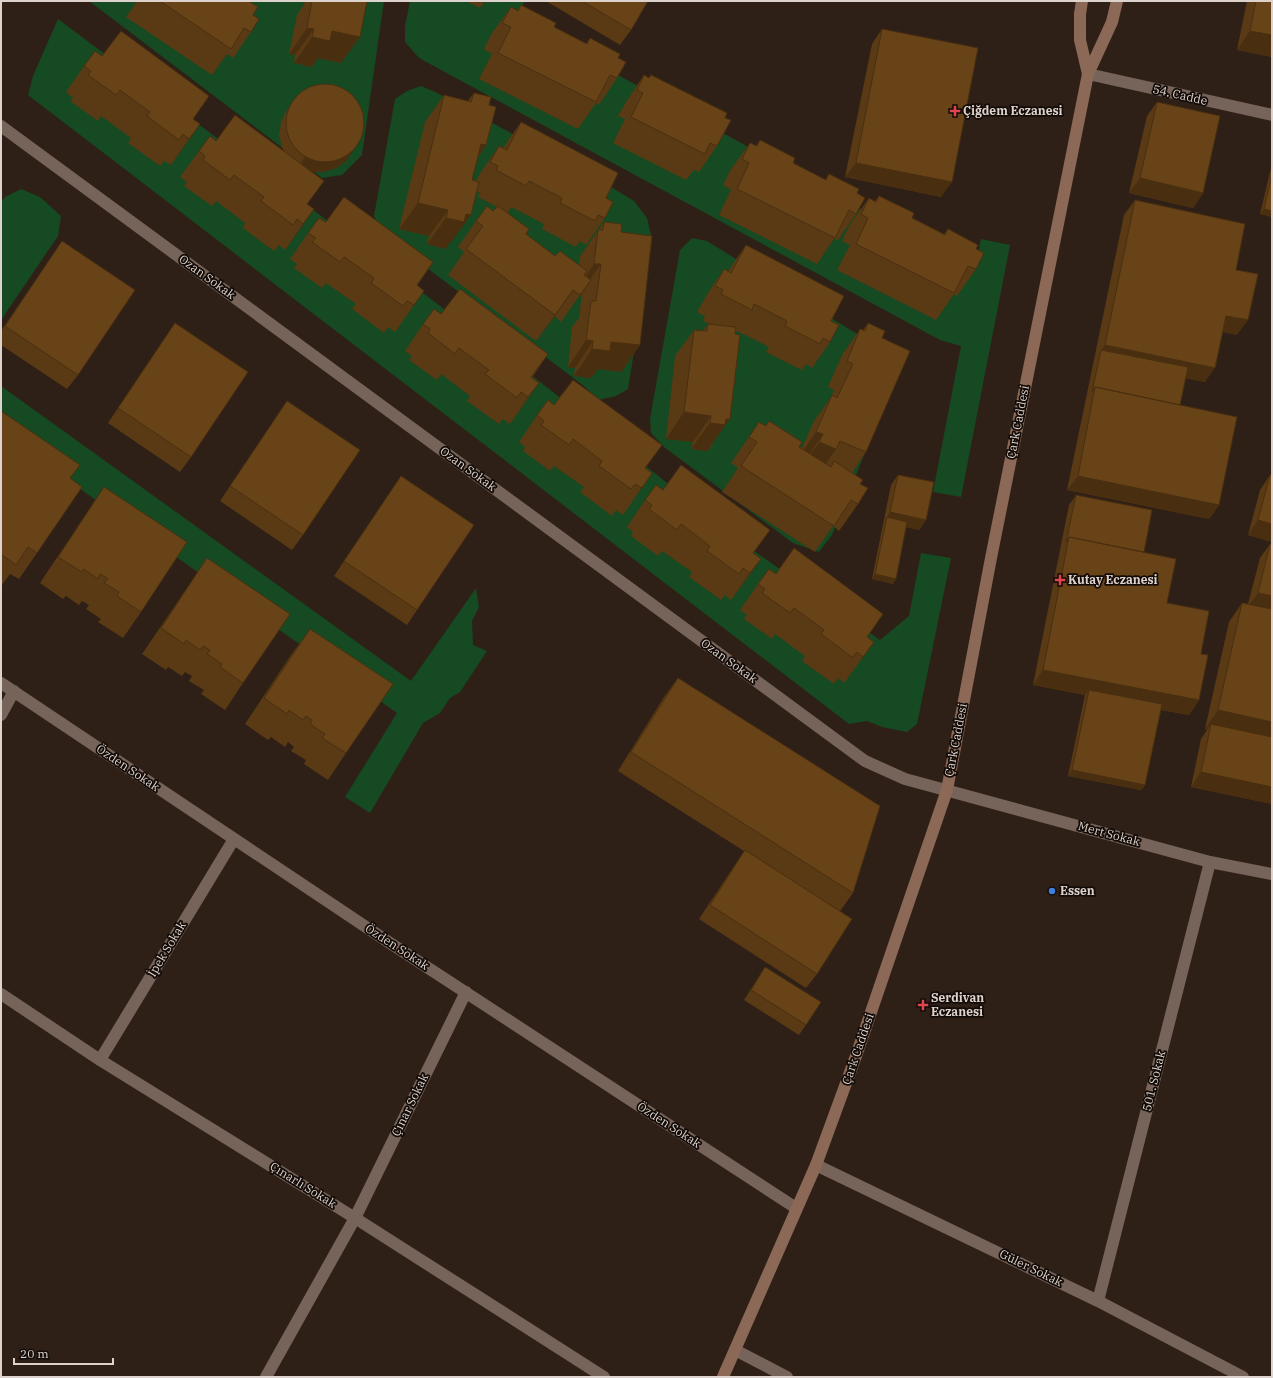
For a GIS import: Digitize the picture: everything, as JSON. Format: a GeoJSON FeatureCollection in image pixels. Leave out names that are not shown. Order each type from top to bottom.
{"type":"FeatureCollection","features":[{"type":"Feature","properties":{"kind":"main road","name":"Çark Caddesi"},"geometry":{"type":"LineString","coordinates":[[1082,1],[1080,14],[1080,40],[1088,74]]}},
{"type":"Feature","properties":{"kind":"main road","name":"Çark Caddesi"},"geometry":{"type":"LineString","coordinates":[[723,1377],[816,1165],[856,1056],[947,790],[992,550],[1088,74],[1112,22],[1117,1]]}},
{"type":"Feature","properties":{"kind":"street","name":"54. Cadde"},"geometry":{"type":"LineString","coordinates":[[1088,74],[1272,115]]}},
{"type":"Feature","properties":{"kind":"street","name":"Ozan Sokak"},"geometry":{"type":"LineString","coordinates":[[2,129],[865,761],[906,779],[947,790]]}},
{"type":"Feature","properties":{"kind":"street","name":"Özden Sokak"},"geometry":{"type":"LineString","coordinates":[[1,683],[234,839],[796,1208]]}},
{"type":"Feature","properties":{"kind":"street"},"geometry":{"type":"LineString","coordinates":[[1,715],[14,691]]}},
{"type":"Feature","properties":{"kind":"street","name":"Mert Sokak"},"geometry":{"type":"LineString","coordinates":[[947,790],[1210,862],[1272,874]]}},
{"type":"Feature","properties":{"kind":"street","name":"İpek Sokak"},"geometry":{"type":"LineString","coordinates":[[100,1060],[234,839]]}},
{"type":"Feature","properties":{"kind":"street","name":"501. Sokak"},"geometry":{"type":"LineString","coordinates":[[1098,1301],[1210,862]]}},
{"type":"Feature","properties":{"kind":"street","name":"Çınar Sokak"},"geometry":{"type":"LineString","coordinates":[[266,1377],[355,1218],[466,992]]}},
{"type":"Feature","properties":{"kind":"street","name":"Çınarlı Sokak"},"geometry":{"type":"LineString","coordinates":[[1,994],[100,1060],[355,1218],[604,1377]]}},
{"type":"Feature","properties":{"kind":"street","name":"Güler Sokak"},"geometry":{"type":"LineString","coordinates":[[816,1165],[1098,1301],[1243,1377]]}},
{"type":"Feature","properties":{"kind":"street"},"geometry":{"type":"LineString","coordinates":[[735,1350],[788,1377]]}},
{"type":"Feature","properties":{"kind":"green space"},"geometry":{"type":"Polygon","coordinates":[[[89,1],[384,1],[362,155],[342,175],[322,178],[89,1]]]}},
{"type":"Feature","properties":{"kind":"green space"},"geometry":{"type":"Polygon","coordinates":[[[410,1],[525,1],[515,18],[974,272],[981,239],[1010,245],[961,497],[933,492],[961,346],[940,340],[419,58],[405,42],[405,26],[410,1]]]}},
{"type":"Feature","properties":{"kind":"green space"},"geometry":{"type":"Polygon","coordinates":[[[58,19],[539,381],[740,541],[880,640],[909,616],[921,553],[951,558],[917,724],[907,732],[882,727],[867,721],[849,724],[28,95],[33,76],[58,19]]]}},
{"type":"Feature","properties":{"kind":"green space"},"geometry":{"type":"Polygon","coordinates":[[[421,86],[435,92],[611,187],[634,201],[647,218],[652,239],[628,389],[616,396],[598,400],[584,386],[381,232],[374,216],[395,99],[407,91],[421,86]]]}},
{"type":"Feature","properties":{"kind":"green space"},"geometry":{"type":"Polygon","coordinates":[[[21,189],[40,197],[61,216],[58,236],[1,320],[1,202],[5,197],[21,189]]]}},
{"type":"Feature","properties":{"kind":"green space"},"geometry":{"type":"Polygon","coordinates":[[[692,238],[707,241],[883,350],[899,368],[832,535],[819,552],[793,543],[664,447],[651,433],[650,419],[680,250],[692,238]]]}},
{"type":"Feature","properties":{"kind":"green space"},"geometry":{"type":"Polygon","coordinates":[[[1,386],[411,681],[476,588],[479,607],[472,621],[473,645],[487,651],[460,692],[450,698],[440,713],[423,723],[370,813],[345,797],[397,713],[1,433],[1,386]]]}},
{"type":"Feature","properties":{"kind":"building"},"geometry":{"type":"Polygon","coordinates":[[[160,1],[249,1],[258,7],[253,15],[259,19],[251,32],[244,28],[231,49],[160,1]]]}},
{"type":"Feature","properties":{"kind":"building"},"geometry":{"type":"Polygon","coordinates":[[[312,1],[367,1],[360,37],[332,31],[330,41],[312,37],[314,29],[307,28],[312,1]]]}},
{"type":"Feature","properties":{"kind":"building"},"geometry":{"type":"Polygon","coordinates":[[[582,1],[648,1],[631,30],[582,1]]]}},
{"type":"Feature","properties":{"kind":"building"},"geometry":{"type":"Polygon","coordinates":[[[1256,1],[1272,1],[1272,35],[1250,31],[1256,1]]]}},
{"type":"Feature","properties":{"kind":"building"},"geometry":{"type":"Polygon","coordinates":[[[521,5],[556,23],[554,27],[587,44],[590,38],[620,54],[618,58],[626,62],[617,78],[610,75],[596,102],[498,53],[511,27],[502,23],[511,7],[518,11],[521,5]]]}},
{"type":"Feature","properties":{"kind":"building"},"geometry":{"type":"Polygon","coordinates":[[[882,29],[978,48],[952,182],[856,163],[882,29]]]}},
{"type":"Feature","properties":{"kind":"building"},"geometry":{"type":"Polygon","coordinates":[[[121,31],[209,96],[193,119],[200,124],[189,139],[183,134],[179,140],[147,116],[150,112],[120,90],[116,95],[88,75],[91,71],[84,66],[95,51],[102,56],[121,31]]]}},
{"type":"Feature","properties":{"kind":"building"},"geometry":{"type":"Polygon","coordinates":[[[644,75],[649,78],[651,75],[727,113],[725,118],[731,120],[717,146],[710,143],[705,154],[631,117],[643,93],[637,90],[644,75]]]}},
{"type":"Feature","properties":{"kind":"building"},"geometry":{"type":"Polygon","coordinates":[[[325,84],[340,87],[352,96],[361,108],[364,123],[361,138],[352,150],[340,159],[325,162],[310,159],[298,150],[289,138],[286,123],[289,108],[298,96],[310,87],[325,84]]]}},
{"type":"Feature","properties":{"kind":"building"},"geometry":{"type":"Polygon","coordinates":[[[474,93],[491,97],[489,105],[496,107],[486,145],[481,144],[472,180],[479,182],[471,215],[466,214],[464,222],[446,218],[448,210],[418,203],[444,95],[471,102],[474,93]]]}},
{"type":"Feature","properties":{"kind":"building"},"geometry":{"type":"Polygon","coordinates":[[[1157,102],[1220,116],[1203,193],[1140,178],[1157,102]]]}},
{"type":"Feature","properties":{"kind":"building"},"geometry":{"type":"Polygon","coordinates":[[[235,115],[324,181],[307,204],[314,209],[303,224],[297,219],[293,225],[261,201],[264,197],[234,175],[230,180],[203,160],[205,156],[199,151],[210,136],[216,141],[235,115]]]}},
{"type":"Feature","properties":{"kind":"building"},"geometry":{"type":"Polygon","coordinates":[[[521,122],[618,173],[606,198],[613,202],[605,218],[598,215],[595,221],[560,203],[562,198],[529,181],[526,186],[496,170],[498,166],[490,162],[499,146],[507,150],[521,122]]]}},
{"type":"Feature","properties":{"kind":"building"},"geometry":{"type":"Polygon","coordinates":[[[760,140],[795,158],[793,163],[826,180],[829,174],[859,189],[857,193],[865,198],[856,214],[849,210],[835,238],[737,189],[749,163],[742,159],[750,143],[757,146],[760,140]]]}},
{"type":"Feature","properties":{"kind":"building"},"geometry":{"type":"Polygon","coordinates":[[[1272,174],[1272,211],[1264,209],[1272,174]]]}},
{"type":"Feature","properties":{"kind":"building"},"geometry":{"type":"Polygon","coordinates":[[[879,196],[914,213],[912,218],[945,235],[948,229],[978,245],[976,249],[984,253],[976,269],[968,266],[954,293],[856,244],[868,218],[861,214],[869,198],[876,202],[879,196]]]}},
{"type":"Feature","properties":{"kind":"building"},"geometry":{"type":"Polygon","coordinates":[[[344,197],[433,262],[417,285],[424,291],[414,305],[407,301],[403,306],[371,283],[374,278],[344,257],[340,262],[312,242],[316,238],[308,233],[319,218],[326,222],[344,197]]]}},
{"type":"Feature","properties":{"kind":"building"},"geometry":{"type":"Polygon","coordinates":[[[1135,200],[1245,224],[1236,270],[1258,274],[1248,320],[1226,316],[1215,368],[1105,345],[1135,200]]]}},
{"type":"Feature","properties":{"kind":"building"},"geometry":{"type":"Polygon","coordinates":[[[487,206],[493,211],[498,206],[529,229],[526,234],[555,256],[560,251],[587,271],[584,275],[591,280],[580,295],[573,290],[555,315],[466,249],[483,226],[476,221],[487,206]]]}},
{"type":"Feature","properties":{"kind":"building"},"geometry":{"type":"Polygon","coordinates":[[[604,222],[622,224],[621,232],[652,236],[640,345],[611,342],[610,351],[592,349],[593,341],[586,340],[591,301],[596,301],[601,264],[594,264],[598,230],[603,230],[604,222]]]}},
{"type":"Feature","properties":{"kind":"building"},"geometry":{"type":"Polygon","coordinates":[[[62,241],[135,290],[78,375],[5,326],[62,241]]]}},
{"type":"Feature","properties":{"kind":"building"},"geometry":{"type":"Polygon","coordinates":[[[746,245],[844,296],[831,321],[839,325],[830,342],[823,338],[820,344],[785,326],[787,321],[754,304],[752,310],[721,294],[723,290],[715,286],[724,269],[731,273],[746,245]]]}},
{"type":"Feature","properties":{"kind":"building"},"geometry":{"type":"Polygon","coordinates":[[[460,289],[548,354],[531,377],[539,383],[528,397],[521,392],[517,398],[485,374],[489,370],[459,348],[455,354],[428,333],[430,329],[423,324],[434,309],[441,314],[460,289]]]}},
{"type":"Feature","properties":{"kind":"building"},"geometry":{"type":"Polygon","coordinates":[[[175,323],[248,372],[191,457],[118,408],[175,323]]]}},
{"type":"Feature","properties":{"kind":"building"},"geometry":{"type":"Polygon","coordinates":[[[868,323],[885,331],[882,338],[910,351],[866,452],[840,441],[836,449],[819,442],[823,434],[816,432],[832,395],[837,398],[853,364],[847,361],[860,329],[865,331],[868,323]]]}},
{"type":"Feature","properties":{"kind":"building"},"geometry":{"type":"Polygon","coordinates":[[[708,324],[736,327],[735,334],[740,335],[730,419],[726,419],[725,425],[710,423],[711,416],[684,412],[694,330],[707,331],[708,324]]]}},
{"type":"Feature","properties":{"kind":"building"},"geometry":{"type":"Polygon","coordinates":[[[1101,350],[1188,367],[1180,405],[1095,387],[1092,392],[1101,350]]]}},
{"type":"Feature","properties":{"kind":"building"},"geometry":{"type":"Polygon","coordinates":[[[573,380],[662,445],[645,468],[652,473],[642,488],[635,484],[631,489],[599,466],[602,461],[573,439],[569,445],[541,425],[544,421],[537,415],[548,400],[554,405],[573,380]]]}},
{"type":"Feature","properties":{"kind":"building"},"geometry":{"type":"Polygon","coordinates":[[[1095,387],[1237,417],[1219,505],[1078,476],[1095,387]]]}},
{"type":"Feature","properties":{"kind":"building"},"geometry":{"type":"Polygon","coordinates":[[[287,401],[360,450],[303,535],[230,486],[287,401]]]}},
{"type":"Feature","properties":{"kind":"building"},"geometry":{"type":"Polygon","coordinates":[[[1,411],[80,465],[70,478],[82,487],[37,553],[28,547],[16,565],[1,554],[1,411]]]}},
{"type":"Feature","properties":{"kind":"building"},"geometry":{"type":"Polygon","coordinates":[[[769,421],[802,442],[799,447],[831,467],[834,461],[863,480],[860,484],[868,488],[858,504],[851,500],[834,526],[741,466],[757,442],[749,437],[759,422],[766,426],[769,421]]]}},
{"type":"Feature","properties":{"kind":"building"},"geometry":{"type":"Polygon","coordinates":[[[681,465],[770,530],[753,553],[761,559],[750,573],[743,568],[739,574],[707,551],[710,546],[681,524],[677,530],[649,509],[652,505],[645,500],[656,485],[663,490],[681,465]]]}},
{"type":"Feature","properties":{"kind":"building"},"geometry":{"type":"Polygon","coordinates":[[[898,475],[934,482],[926,520],[890,512],[898,475]]]}},
{"type":"Feature","properties":{"kind":"building"},"geometry":{"type":"Polygon","coordinates":[[[1270,475],[1272,475],[1272,524],[1258,520],[1270,475]]]}},
{"type":"Feature","properties":{"kind":"building"},"geometry":{"type":"Polygon","coordinates":[[[401,476],[474,525],[417,610],[344,561],[401,476]]]}},
{"type":"Feature","properties":{"kind":"building"},"geometry":{"type":"Polygon","coordinates":[[[104,487],[187,542],[141,612],[117,596],[119,592],[104,583],[108,579],[100,574],[98,579],[84,569],[82,572],[58,557],[104,487]]]}},
{"type":"Feature","properties":{"kind":"building"},"geometry":{"type":"Polygon","coordinates":[[[1076,495],[1152,510],[1144,552],[1069,537],[1066,542],[1076,495]]]}},
{"type":"Feature","properties":{"kind":"building"},"geometry":{"type":"Polygon","coordinates":[[[887,517],[907,522],[896,579],[875,574],[887,517]]]}},
{"type":"Feature","properties":{"kind":"building"},"geometry":{"type":"Polygon","coordinates":[[[1069,537],[1176,559],[1167,603],[1209,611],[1201,654],[1208,655],[1199,700],[1043,670],[1069,537]]]}},
{"type":"Feature","properties":{"kind":"building"},"geometry":{"type":"Polygon","coordinates":[[[1270,544],[1272,544],[1272,596],[1258,593],[1270,544]]]}},
{"type":"Feature","properties":{"kind":"building"},"geometry":{"type":"Polygon","coordinates":[[[794,548],[883,614],[867,637],[874,642],[863,657],[857,652],[852,657],[821,634],[824,630],[794,608],[790,613],[762,593],[765,589],[758,584],[769,569],[776,574],[794,548]]]}},
{"type":"Feature","properties":{"kind":"building"},"geometry":{"type":"Polygon","coordinates":[[[207,558],[290,614],[243,683],[220,667],[222,664],[207,654],[210,650],[203,646],[200,650],[186,640],[184,644],[161,628],[207,558]]]}},
{"type":"Feature","properties":{"kind":"building"},"geometry":{"type":"Polygon","coordinates":[[[1242,603],[1272,609],[1272,722],[1218,710],[1242,603]]]}},
{"type":"Feature","properties":{"kind":"building"},"geometry":{"type":"Polygon","coordinates":[[[310,629],[393,684],[346,753],[322,738],[325,734],[310,724],[312,720],[306,716],[303,720],[289,710],[287,714],[264,698],[310,629]]]}},
{"type":"Feature","properties":{"kind":"building"},"geometry":{"type":"Polygon","coordinates":[[[678,678],[880,806],[853,893],[631,752],[678,678]]]}},
{"type":"Feature","properties":{"kind":"building"},"geometry":{"type":"Polygon","coordinates":[[[1089,690],[1162,704],[1145,785],[1072,770],[1089,690]]]}},
{"type":"Feature","properties":{"kind":"building"},"geometry":{"type":"Polygon","coordinates":[[[1211,724],[1272,737],[1272,787],[1201,772],[1211,724]]]}},
{"type":"Feature","properties":{"kind":"building"},"geometry":{"type":"Polygon","coordinates":[[[745,850],[852,919],[817,974],[710,905],[745,850]]]}},
{"type":"Feature","properties":{"kind":"building"},"geometry":{"type":"Polygon","coordinates":[[[765,967],[821,1002],[806,1025],[751,990],[765,967]]]}},
{"type":"Feature","properties":{"kind":"place","name":"Çiğdem Eczanesi"},"geometry":{"type":"Point","coordinates":[955,111]}},
{"type":"Feature","properties":{"kind":"place","name":"Kutay Eczanesi"},"geometry":{"type":"Point","coordinates":[1060,580]}},
{"type":"Feature","properties":{"kind":"place","name":"Essen"},"geometry":{"type":"Point","coordinates":[1052,891]}},
{"type":"Feature","properties":{"kind":"place","name":"Serdivan Eczanesi"},"geometry":{"type":"Point","coordinates":[923,1005]}}]}
